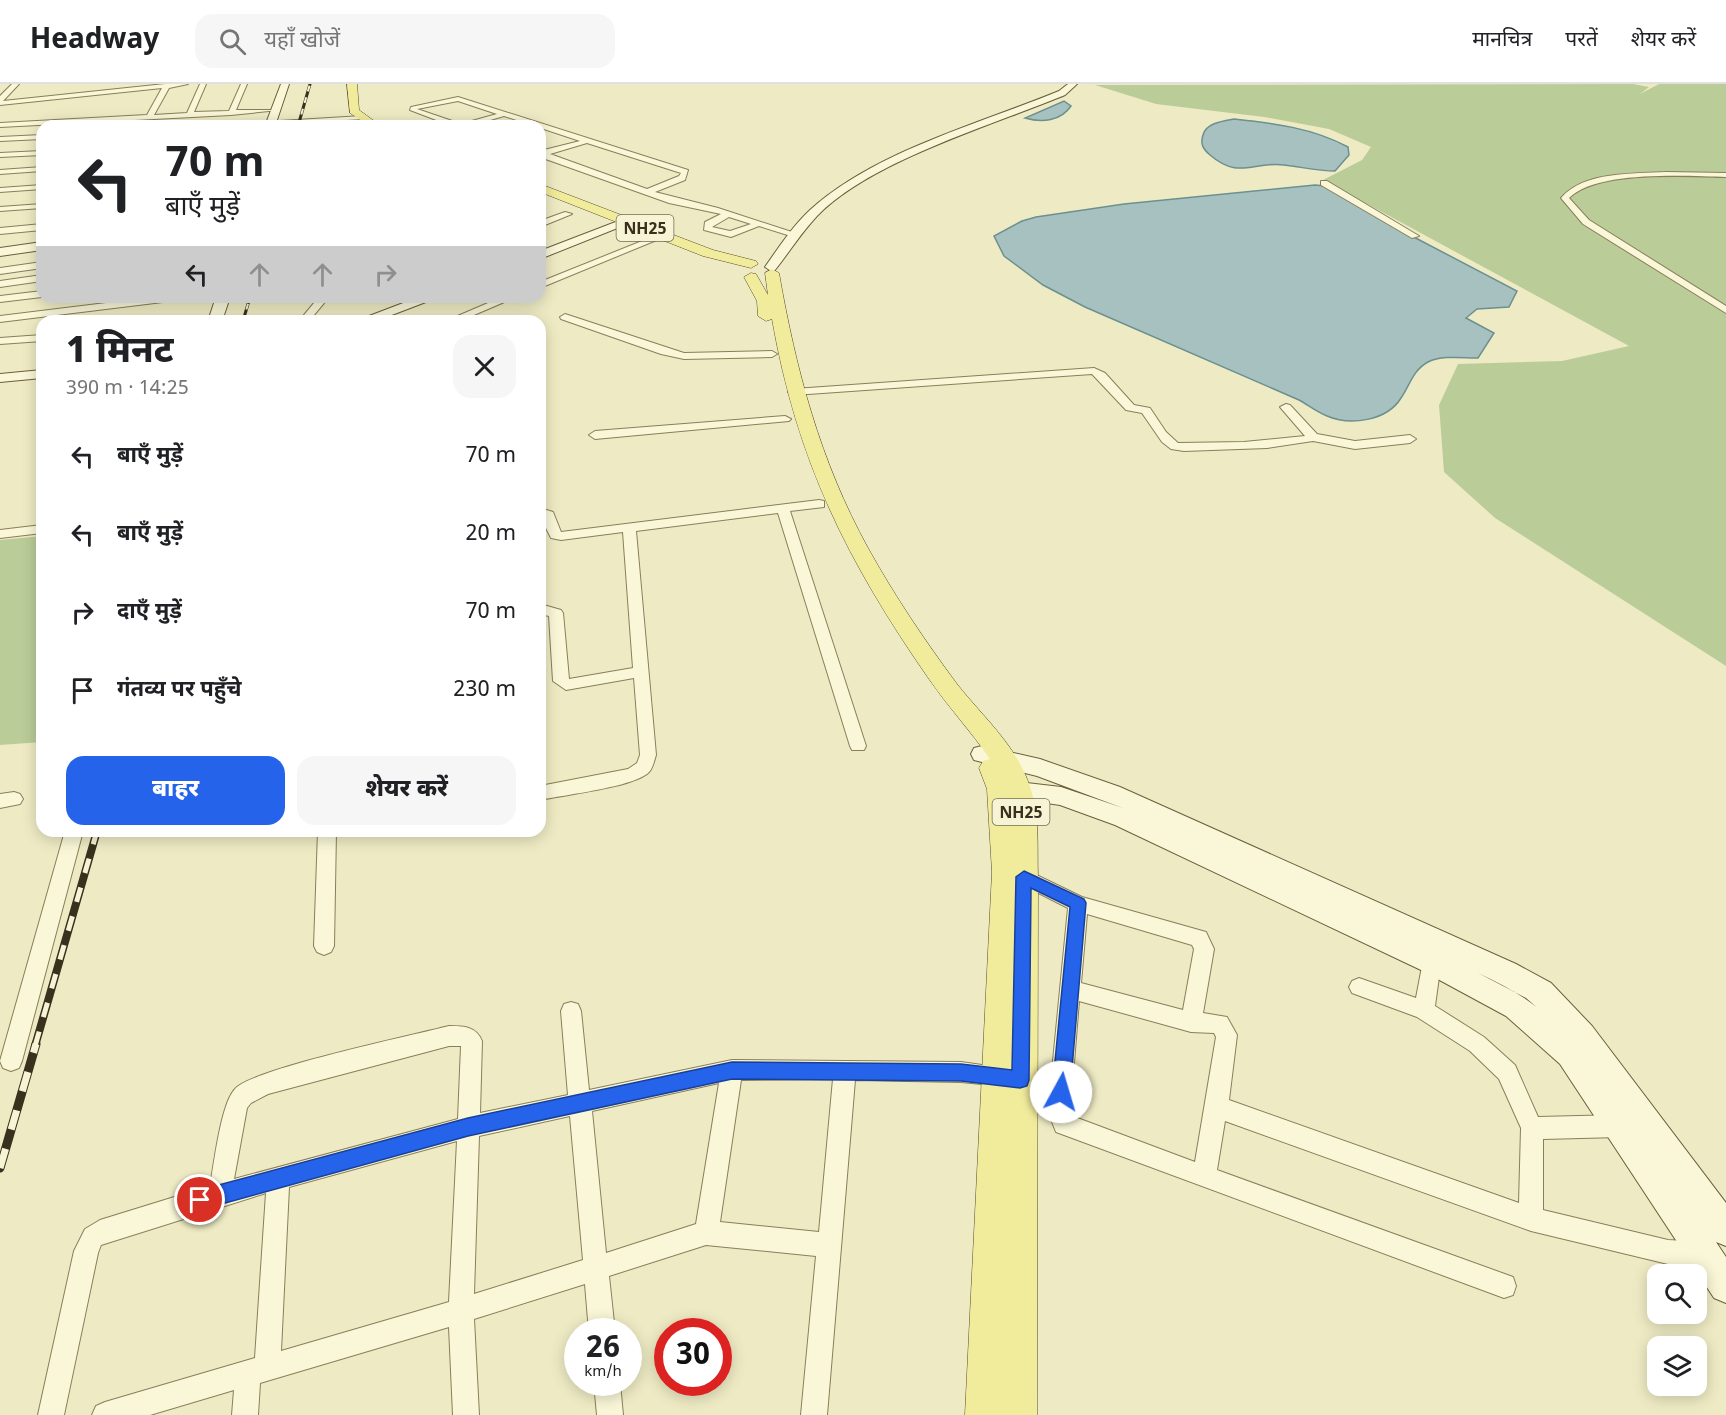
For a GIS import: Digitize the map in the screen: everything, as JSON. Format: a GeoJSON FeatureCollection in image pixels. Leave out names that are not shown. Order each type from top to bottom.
{"type":"FeatureCollection","features":[{"type":"Feature","properties":{"kind":"main road"},"geometry":{"type":"LineString","coordinates":[[341,84],[343,110],[358,120]]}},
{"type":"Feature","properties":{"kind":"main road"},"geometry":{"type":"LineString","coordinates":[[352,84],[354,111],[359,120]]}},
{"type":"Feature","properties":{"kind":"main road","name":"NH25"},"geometry":{"type":"LineString","coordinates":[[546,190],[622,222],[655,239],[758,270]]}},
{"type":"Feature","properties":{"kind":"main road","name":"NH25"},"geometry":{"type":"LineString","coordinates":[[546,196],[758,270]]}},
{"type":"Feature","properties":{"kind":"main road"},"geometry":{"type":"LineString","coordinates":[[758,270],[777,386],[799,460],[819,504],[880,618],[1001,773]]}},
{"type":"Feature","properties":{"kind":"main road"},"geometry":{"type":"LineString","coordinates":[[758,270],[818,464],[862,556],[902,625],[1001,773]]}},
{"type":"Feature","properties":{"kind":"main road","name":"NH25"},"geometry":{"type":"LineString","coordinates":[[986,1415],[1024,877],[1023,831],[1001,773]]}},
{"type":"Feature","properties":{"kind":"main road","name":"NH25"},"geometry":{"type":"LineString","coordinates":[[1001,773],[1006,872],[1016,1415]]}},
{"type":"Feature","properties":{"kind":"street"},"geometry":{"type":"LineString","coordinates":[[0,102],[16,84]]}},
{"type":"Feature","properties":{"kind":"street"},"geometry":{"type":"LineString","coordinates":[[80,101],[93,84]]}},
{"type":"Feature","properties":{"kind":"street"},"geometry":{"type":"LineString","coordinates":[[0,102],[86,94],[128,87],[185,84]]}},
{"type":"Feature","properties":{"kind":"street"},"geometry":{"type":"LineString","coordinates":[[189,115],[203,84]]}},
{"type":"Feature","properties":{"kind":"street"},"geometry":{"type":"LineString","coordinates":[[231,113],[244,84]]}},
{"type":"Feature","properties":{"kind":"street"},"geometry":{"type":"LineString","coordinates":[[273,120],[285,84]]}},
{"type":"Feature","properties":{"kind":"street"},"geometry":{"type":"LineString","coordinates":[[758,270],[793,240],[793,236],[827,200],[845,188],[911,154],[1062,93],[1072,84]]}},
{"type":"Feature","properties":{"kind":"street"},"geometry":{"type":"LineString","coordinates":[[149,117],[167,85]]}},
{"type":"Feature","properties":{"kind":"street"},"geometry":{"type":"LineString","coordinates":[[119,97],[128,87]]}},
{"type":"Feature","properties":{"kind":"street"},"geometry":{"type":"LineString","coordinates":[[34,107],[48,91]]}},
{"type":"Feature","properties":{"kind":"street"},"geometry":{"type":"LineString","coordinates":[[443,120],[412,109],[452,99],[508,113],[524,120]]}},
{"type":"Feature","properties":{"kind":"street"},"geometry":{"type":"LineString","coordinates":[[101,120],[276,110]]}},
{"type":"Feature","properties":{"kind":"street"},"geometry":{"type":"LineString","coordinates":[[101,120],[107,112]]}},
{"type":"Feature","properties":{"kind":"street"},"geometry":{"type":"LineString","coordinates":[[482,120],[508,113]]}},
{"type":"Feature","properties":{"kind":"street"},"geometry":{"type":"LineString","coordinates":[[63,120],[67,115]]}},
{"type":"Feature","properties":{"kind":"street"},"geometry":{"type":"LineString","coordinates":[[18,124],[27,116]]}},
{"type":"Feature","properties":{"kind":"street"},"geometry":{"type":"LineString","coordinates":[[0,125],[36,123]]}},
{"type":"Feature","properties":{"kind":"street"},"geometry":{"type":"LineString","coordinates":[[546,128],[686,172],[681,178],[648,192]]}},
{"type":"Feature","properties":{"kind":"street"},"geometry":{"type":"LineString","coordinates":[[0,139],[36,137]]}},
{"type":"Feature","properties":{"kind":"street"},"geometry":{"type":"LineString","coordinates":[[546,153],[589,140]]}},
{"type":"Feature","properties":{"kind":"street"},"geometry":{"type":"LineString","coordinates":[[0,155],[36,153]]}},
{"type":"Feature","properties":{"kind":"street"},"geometry":{"type":"LineString","coordinates":[[546,156],[678,202],[728,214],[793,236]]}},
{"type":"Feature","properties":{"kind":"street"},"geometry":{"type":"LineString","coordinates":[[0,172],[36,169]]}},
{"type":"Feature","properties":{"kind":"street"},"geometry":{"type":"LineString","coordinates":[[1726,175],[1659,175],[1610,180],[1573,188],[1565,198],[1586,222],[1726,310]]}},
{"type":"Feature","properties":{"kind":"street"},"geometry":{"type":"LineString","coordinates":[[1324,183],[1415,236]]}},
{"type":"Feature","properties":{"kind":"street"},"geometry":{"type":"LineString","coordinates":[[0,190],[36,187]]}},
{"type":"Feature","properties":{"kind":"street"},"geometry":{"type":"LineString","coordinates":[[0,209],[36,206]]}},
{"type":"Feature","properties":{"kind":"street"},"geometry":{"type":"LineString","coordinates":[[546,222],[568,214]]}},
{"type":"Feature","properties":{"kind":"street"},"geometry":{"type":"LineString","coordinates":[[728,214],[708,224],[707,228],[731,234],[757,224]]}},
{"type":"Feature","properties":{"kind":"street"},"geometry":{"type":"LineString","coordinates":[[546,253],[622,222]]}},
{"type":"Feature","properties":{"kind":"street"},"geometry":{"type":"LineString","coordinates":[[0,231],[36,228]]}},
{"type":"Feature","properties":{"kind":"street"},"geometry":{"type":"LineString","coordinates":[[546,283],[655,239]]}},
{"type":"Feature","properties":{"kind":"street"},"geometry":{"type":"LineString","coordinates":[[0,252],[36,246]]}},
{"type":"Feature","properties":{"kind":"street"},"geometry":{"type":"LineString","coordinates":[[0,271],[36,265]]}},
{"type":"Feature","properties":{"kind":"street"},"geometry":{"type":"LineString","coordinates":[[0,284],[36,279]]}},
{"type":"Feature","properties":{"kind":"street"},"geometry":{"type":"LineString","coordinates":[[0,299],[36,295]]}},
{"type":"Feature","properties":{"kind":"street"},"geometry":{"type":"LineString","coordinates":[[0,319],[130,303]]}},
{"type":"Feature","properties":{"kind":"street"},"geometry":{"type":"LineString","coordinates":[[309,315],[319,303]]}},
{"type":"Feature","properties":{"kind":"street"},"geometry":{"type":"LineString","coordinates":[[380,315],[415,303]]}},
{"type":"Feature","properties":{"kind":"street"},"geometry":{"type":"LineString","coordinates":[[466,315],[496,303]]}},
{"type":"Feature","properties":{"kind":"street"},"geometry":{"type":"LineString","coordinates":[[565,317],[665,352],[684,356],[772,354]]}},
{"type":"Feature","properties":{"kind":"street"},"geometry":{"type":"LineString","coordinates":[[0,341],[36,338]]}},
{"type":"Feature","properties":{"kind":"street"},"geometry":{"type":"LineString","coordinates":[[794,392],[1094,371],[1101,375],[1130,408],[1146,410],[1166,440],[1174,445],[1274,443],[1313,437],[1355,446],[1410,440]]}},
{"type":"Feature","properties":{"kind":"street"},"geometry":{"type":"LineString","coordinates":[[0,378],[36,375]]}},
{"type":"Feature","properties":{"kind":"street"},"geometry":{"type":"LineString","coordinates":[[1286,407],[1313,437]]}},
{"type":"Feature","properties":{"kind":"street"},"geometry":{"type":"LineString","coordinates":[[595,435],[786,419]]}},
{"type":"Feature","properties":{"kind":"street"},"geometry":{"type":"LineString","coordinates":[[546,514],[556,535],[561,536],[819,504]]}},
{"type":"Feature","properties":{"kind":"street"},"geometry":{"type":"LineString","coordinates":[[783,509],[858,746]]}},
{"type":"Feature","properties":{"kind":"street"},"geometry":{"type":"LineString","coordinates":[[546,792],[633,775],[644,767],[648,756],[629,528]]}},
{"type":"Feature","properties":{"kind":"street"},"geometry":{"type":"LineString","coordinates":[[0,534],[36,530]]}},
{"type":"Feature","properties":{"kind":"street"},"geometry":{"type":"LineString","coordinates":[[546,610],[556,613],[561,681],[566,685],[640,672]]}},
{"type":"Feature","properties":{"kind":"street"},"geometry":{"type":"LineString","coordinates":[[1001,773],[1123,818],[1431,962],[1516,1007],[1570,1054],[1620,1126],[1715,1242]]}},
{"type":"Feature","properties":{"kind":"street"},"geometry":{"type":"LineString","coordinates":[[1001,773],[1076,779],[1112,793],[1496,968],[1541,992],[1582,1035],[1715,1242],[1726,1286]]}},
{"type":"Feature","properties":{"kind":"street"},"geometry":{"type":"LineString","coordinates":[[11,1061],[72,837]]}},
{"type":"Feature","properties":{"kind":"street"},"geometry":{"type":"LineString","coordinates":[[324,946],[332,837]]}},
{"type":"Feature","properties":{"kind":"street"},"geometry":{"type":"LineString","coordinates":[[1024,877],[1078,903],[1199,938],[1204,949],[1191,1022]]}},
{"type":"Feature","properties":{"kind":"street"},"geometry":{"type":"LineString","coordinates":[[1078,903],[1072,990],[1059,1112],[1064,1124],[1504,1286]]}},
{"type":"Feature","properties":{"kind":"street"},"geometry":{"type":"LineString","coordinates":[[1424,1010],[1431,962]]}},
{"type":"Feature","properties":{"kind":"street"},"geometry":{"type":"LineString","coordinates":[[1359,987],[1424,1010],[1477,1044],[1507,1072],[1532,1128],[1531,1219]]}},
{"type":"Feature","properties":{"kind":"street"},"geometry":{"type":"LineString","coordinates":[[1072,990],[1191,1022],[1220,1024],[1227,1035],[1204,1177]]}},
{"type":"Feature","properties":{"kind":"street"},"geometry":{"type":"LineString","coordinates":[[571,1011],[601,1318]]}},
{"type":"Feature","properties":{"kind":"street"},"geometry":{"type":"LineString","coordinates":[[220,1194],[237,1105],[243,1095],[264,1084],[450,1036],[465,1036],[472,1041],[461,1311],[466,1415]]}},
{"type":"Feature","properties":{"kind":"street"},"geometry":{"type":"LineString","coordinates":[[814,1415],[844,1069]]}},
{"type":"Feature","properties":{"kind":"street"},"geometry":{"type":"LineString","coordinates":[[51,1415],[86,1251],[93,1237],[100,1232],[220,1194],[468,1127],[732,1070],[844,1069],[1010,1078]]}},
{"type":"Feature","properties":{"kind":"street"},"geometry":{"type":"LineString","coordinates":[[706,1233],[732,1070]]}},
{"type":"Feature","properties":{"kind":"street"},"geometry":{"type":"LineString","coordinates":[[1217,1107],[1531,1219],[1668,1252],[1715,1242]]}},
{"type":"Feature","properties":{"kind":"street"},"geometry":{"type":"LineString","coordinates":[[1532,1128],[1620,1126]]}},
{"type":"Feature","properties":{"kind":"street"},"geometry":{"type":"LineString","coordinates":[[245,1415],[258,1369],[278,1178]]}},
{"type":"Feature","properties":{"kind":"street"},"geometry":{"type":"LineString","coordinates":[[105,1415],[461,1311],[596,1270],[706,1233],[830,1245]]}},
{"type":"Feature","properties":{"kind":"street"},"geometry":{"type":"LineString","coordinates":[[608,1396],[610,1415]]}},
{"type":"Feature","properties":{"kind":"green space"},"geometry":{"type":"Polygon","coordinates":[[[1633,84],[1649,87],[1640,94],[1659,84],[1726,84],[1726,666],[1495,518],[1444,472],[1439,405],[1458,364],[1562,361],[1629,346],[1323,180],[1362,160],[1371,147],[1329,129],[1264,117],[1156,104],[1095,85],[1633,84]]]}},
{"type":"Feature","properties":{"kind":"green space"},"geometry":{"type":"Polygon","coordinates":[[[36,537],[36,742],[0,745],[0,540],[36,537]]]}},
{"type":"Feature","properties":{"kind":"water"},"geometry":{"type":"Polygon","coordinates":[[[1064,101],[1071,106],[1057,118],[1038,120],[1025,118],[1064,101]]]}},
{"type":"Feature","properties":{"kind":"water"},"geometry":{"type":"Polygon","coordinates":[[[1234,119],[1278,125],[1321,135],[1348,147],[1349,155],[1335,171],[1273,164],[1246,168],[1229,167],[1208,153],[1202,141],[1205,131],[1211,125],[1234,119]]]}},
{"type":"Feature","properties":{"kind":"water"},"geometry":{"type":"Polygon","coordinates":[[[1315,185],[1326,186],[1408,234],[1517,291],[1509,307],[1477,309],[1466,318],[1494,333],[1478,358],[1446,358],[1428,362],[1415,373],[1395,406],[1377,416],[1357,421],[1346,421],[1327,416],[1299,400],[1085,307],[1043,285],[1004,256],[994,236],[1022,221],[1036,217],[1124,204],[1315,185]]]}},
{"type":"Feature","properties":{"kind":"railway"},"geometry":{"type":"LineString","coordinates":[[300,120],[310,84]]}},
{"type":"Feature","properties":{"kind":"railway"},"geometry":{"type":"LineString","coordinates":[[245,315],[248,303]]}},
{"type":"Feature","properties":{"kind":"railway"},"geometry":{"type":"LineString","coordinates":[[35,1046],[95,837]]}},
{"type":"Feature","properties":{"kind":"railway"},"geometry":{"type":"LineString","coordinates":[[0,1168],[36,1044]]}},
{"type":"Feature","properties":{"kind":"route"},"geometry":{"type":"LineString","coordinates":[[200,1200],[468,1127],[732,1070],[844,1069],[961,1072],[1020,1080],[1024,877],[1078,903],[1072,990],[1061,1092]]}}]}
